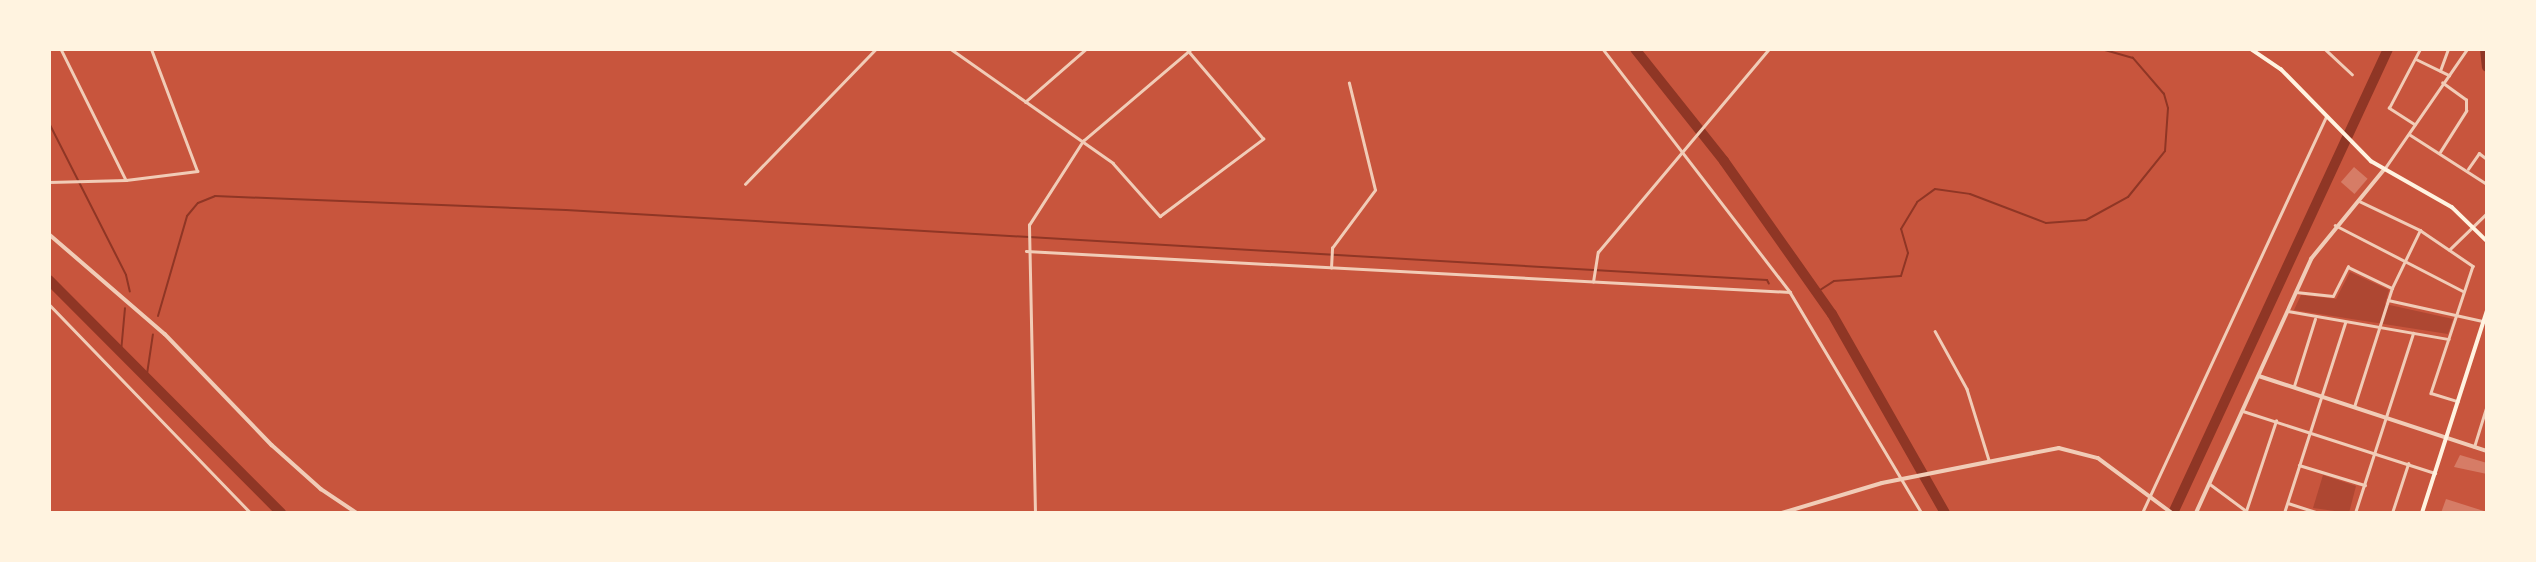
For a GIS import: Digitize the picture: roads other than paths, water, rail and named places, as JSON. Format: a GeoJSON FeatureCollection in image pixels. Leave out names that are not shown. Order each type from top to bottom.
{"type":"FeatureCollection","features":[{"type":"Feature","properties":{"kind":"main road"},"geometry":{"type":"LineString","coordinates":[[2251,49],[2281,69],[2334,126],[2383,171],[2452,207],[2487,241]]}},
{"type":"Feature","properties":{"kind":"main road"},"geometry":{"type":"LineString","coordinates":[[2422,513],[2487,310]]}},
{"type":"Feature","properties":{"kind":"street"},"geometry":{"type":"LineString","coordinates":[[61,49],[127,180]]}},
{"type":"Feature","properties":{"kind":"street"},"geometry":{"type":"LineString","coordinates":[[49,182],[127,180],[197,171],[150,49]]}},
{"type":"Feature","properties":{"kind":"street"},"geometry":{"type":"LineString","coordinates":[[745,184],[876,49]]}},
{"type":"Feature","properties":{"kind":"street"},"geometry":{"type":"LineString","coordinates":[[951,49],[1025,102],[1083,141],[1113,163],[1160,216],[1264,139],[1188,50],[1083,141],[1031,218],[1027,249],[1035,513]]}},
{"type":"Feature","properties":{"kind":"street"},"geometry":{"type":"LineString","coordinates":[[1025,102],[1086,49]]}},
{"type":"Feature","properties":{"kind":"street"},"geometry":{"type":"LineString","coordinates":[[1603,49],[1684,150],[1790,292],[1904,478],[1922,513]]}},
{"type":"Feature","properties":{"kind":"street"},"geometry":{"type":"LineString","coordinates":[[1593,282],[1593,267],[1598,252],[1769,49]]}},
{"type":"Feature","properties":{"kind":"street"},"geometry":{"type":"LineString","coordinates":[[2325,49],[2351,74]]}},
{"type":"Feature","properties":{"kind":"street"},"geometry":{"type":"LineString","coordinates":[[2415,125],[2389,108],[2420,49]]}},
{"type":"Feature","properties":{"kind":"street"},"geometry":{"type":"LineString","coordinates":[[2440,71],[2448,49]]}},
{"type":"Feature","properties":{"kind":"street"},"geometry":{"type":"LineString","coordinates":[[2196,513],[2311,259],[2335,225],[2383,171],[2467,49]]}},
{"type":"Feature","properties":{"kind":"street"},"geometry":{"type":"LineString","coordinates":[[2416,59],[2449,75]]}},
{"type":"Feature","properties":{"kind":"street"},"geometry":{"type":"LineString","coordinates":[[1331,265],[1332,250],[1375,190],[1349,83]]}},
{"type":"Feature","properties":{"kind":"street"},"geometry":{"type":"LineString","coordinates":[[2440,152],[2466,111],[2466,100],[2444,83]]}},
{"type":"Feature","properties":{"kind":"street"},"geometry":{"type":"LineString","coordinates":[[2142,513],[2326,117]]}},
{"type":"Feature","properties":{"kind":"street"},"geometry":{"type":"LineString","coordinates":[[2409,134],[2468,169],[2487,184]]}},
{"type":"Feature","properties":{"kind":"street"},"geometry":{"type":"LineString","coordinates":[[2468,169],[2479,153],[2487,159]]}},
{"type":"Feature","properties":{"kind":"street"},"geometry":{"type":"LineString","coordinates":[[2358,200],[2420,230],[2473,266],[2431,393],[2458,401]]}},
{"type":"Feature","properties":{"kind":"street"},"geometry":{"type":"LineString","coordinates":[[2449,250],[2487,214]]}},
{"type":"Feature","properties":{"kind":"street"},"geometry":{"type":"LineString","coordinates":[[2335,225],[2464,292]]}},
{"type":"Feature","properties":{"kind":"street"},"geometry":{"type":"LineString","coordinates":[[2354,408],[2392,288],[2420,230]]}},
{"type":"Feature","properties":{"kind":"street"},"geometry":{"type":"LineString","coordinates":[[49,234],[165,334],[291,463],[357,513]]}},
{"type":"Feature","properties":{"kind":"street"},"geometry":{"type":"LineString","coordinates":[[1027,249],[1790,292]]}},
{"type":"Feature","properties":{"kind":"street"},"geometry":{"type":"LineString","coordinates":[[2296,292],[2333,296],[2348,267],[2392,288]]}},
{"type":"Feature","properties":{"kind":"street"},"geometry":{"type":"LineString","coordinates":[[2388,300],[2485,322]]}},
{"type":"Feature","properties":{"kind":"street"},"geometry":{"type":"LineString","coordinates":[[49,304],[251,513]]}},
{"type":"Feature","properties":{"kind":"street"},"geometry":{"type":"LineString","coordinates":[[2288,311],[2315,319],[2449,339]]}},
{"type":"Feature","properties":{"kind":"street"},"geometry":{"type":"LineString","coordinates":[[2293,388],[2315,319]]}},
{"type":"Feature","properties":{"kind":"street"},"geometry":{"type":"LineString","coordinates":[[2284,513],[2345,323]]}},
{"type":"Feature","properties":{"kind":"street"},"geometry":{"type":"LineString","coordinates":[[1935,331],[1967,389],[1989,460]]}},
{"type":"Feature","properties":{"kind":"street"},"geometry":{"type":"LineString","coordinates":[[2355,513],[2413,333]]}},
{"type":"Feature","properties":{"kind":"street"},"geometry":{"type":"LineString","coordinates":[[2259,376],[2487,451]]}},
{"type":"Feature","properties":{"kind":"street"},"geometry":{"type":"LineString","coordinates":[[2474,447],[2487,405]]}},
{"type":"Feature","properties":{"kind":"street"},"geometry":{"type":"LineString","coordinates":[[2243,411],[2435,473]]}},
{"type":"Feature","properties":{"kind":"street"},"geometry":{"type":"LineString","coordinates":[[2210,484],[2248,512],[2276,421]]}},
{"type":"Feature","properties":{"kind":"street"},"geometry":{"type":"LineString","coordinates":[[1782,513],[1904,478],[2059,448],[2078,450],[2098,458],[2172,513]]}},
{"type":"Feature","properties":{"kind":"street"},"geometry":{"type":"LineString","coordinates":[[2392,513],[2408,464]]}},
{"type":"Feature","properties":{"kind":"street"},"geometry":{"type":"LineString","coordinates":[[2299,465],[2365,485]]}},
{"type":"Feature","properties":{"kind":"street"},"geometry":{"type":"LineString","coordinates":[[2287,503],[2318,513]]}},
{"type":"Feature","properties":{"kind":"waterway"},"geometry":{"type":"LineString","coordinates":[[1635,49],[1724,161],[1832,314],[1945,513]]}},
{"type":"Feature","properties":{"kind":"waterway"},"geometry":{"type":"LineString","coordinates":[[1817,292],[1834,281],[1901,276],[1908,253],[1901,229],[1917,202],[1935,189],[1970,194],[2046,223],[2086,220],[2128,197],[2165,151],[2168,108],[2164,94],[2133,58],[2102,49]]}},
{"type":"Feature","properties":{"kind":"waterway"},"geometry":{"type":"LineString","coordinates":[[2173,513],[2388,49]]}},
{"type":"Feature","properties":{"kind":"waterway"},"geometry":{"type":"LineString","coordinates":[[2485,49],[2487,67]]}},
{"type":"Feature","properties":{"kind":"waterway"},"geometry":{"type":"LineString","coordinates":[[49,123],[126,275],[130,292]]}},
{"type":"Feature","properties":{"kind":"waterway"},"geometry":{"type":"LineString","coordinates":[[158,316],[187,216],[198,203],[215,196],[566,210],[1767,280],[1769,284]]}},
{"type":"Feature","properties":{"kind":"waterway"},"geometry":{"type":"LineString","coordinates":[[49,280],[281,513]]}},
{"type":"Feature","properties":{"kind":"waterway"},"geometry":{"type":"LineString","coordinates":[[121,352],[125,308]]}},
{"type":"Feature","properties":{"kind":"waterway"},"geometry":{"type":"LineString","coordinates":[[147,374],[153,334]]}}]}
